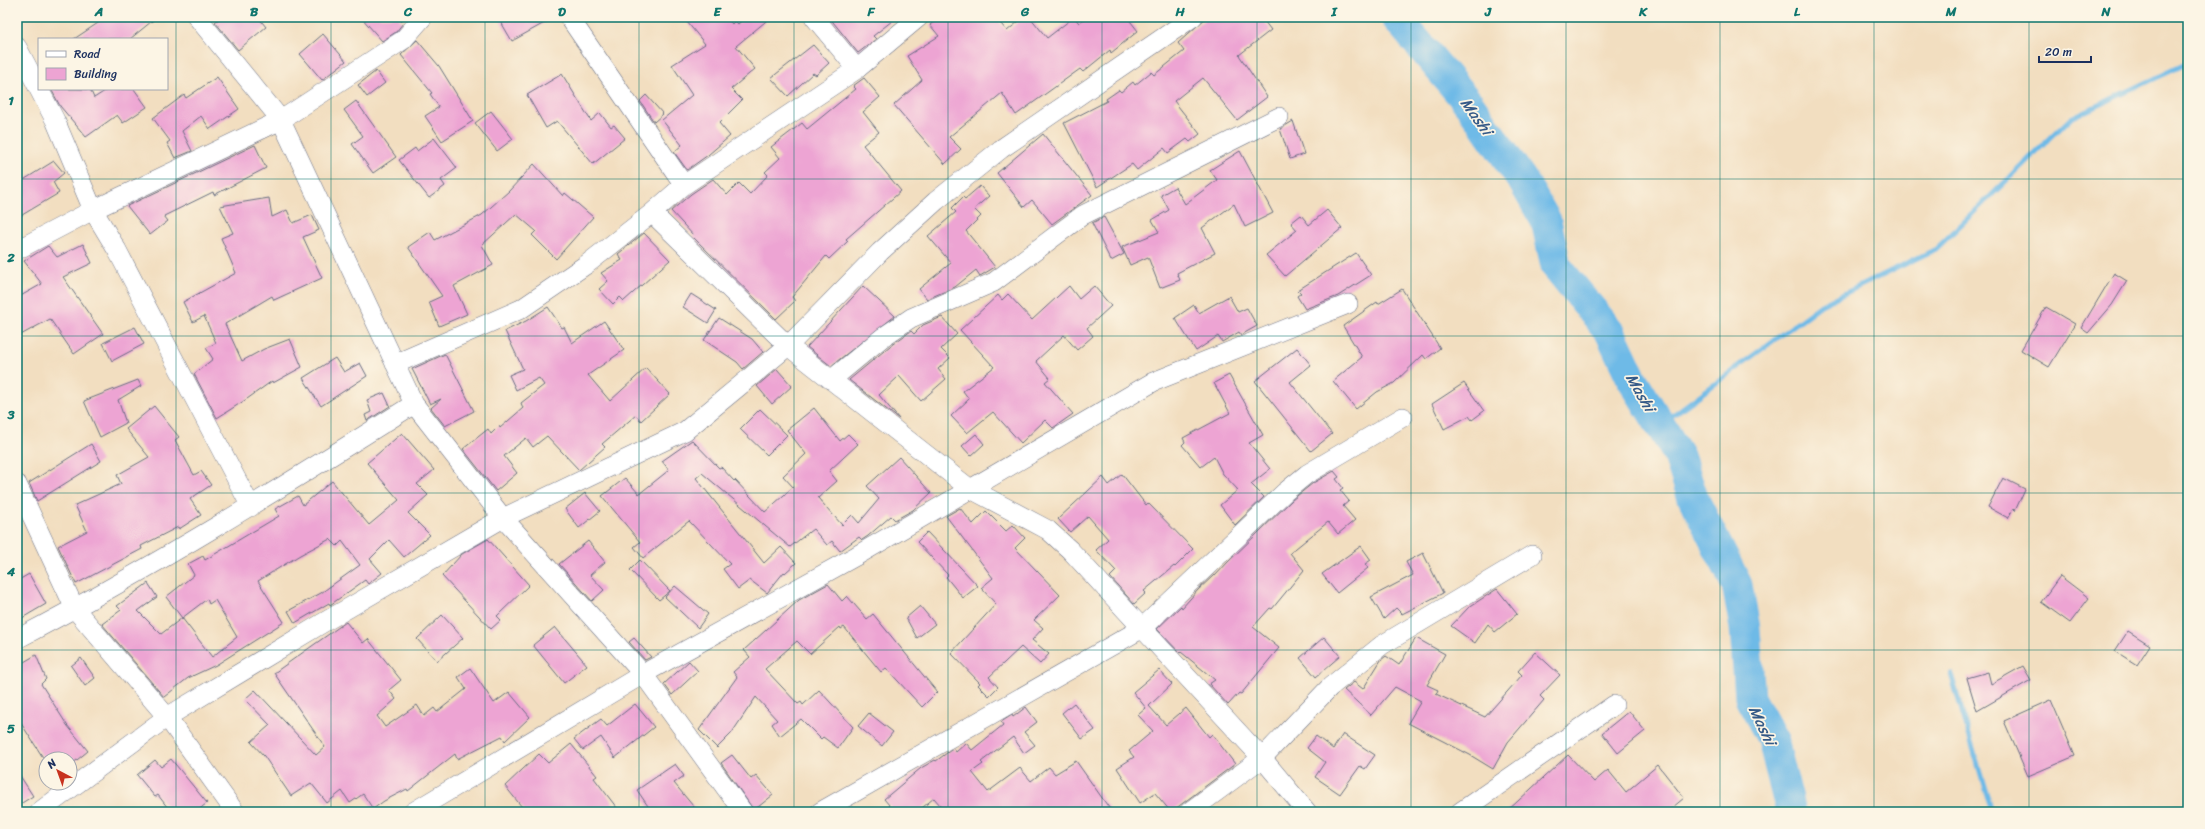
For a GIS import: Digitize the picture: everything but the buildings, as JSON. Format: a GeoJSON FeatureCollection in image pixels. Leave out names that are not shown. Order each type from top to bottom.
{"type":"FeatureCollection","features":[{"type":"Feature","properties":{"kind":"street"},"geometry":{"type":"LineString","coordinates":[[197,17],[281,120],[414,404],[503,518],[643,674],[743,812]]}},
{"type":"Feature","properties":{"kind":"street"},"geometry":{"type":"LineString","coordinates":[[17,250],[93,210],[281,120],[403,40],[423,17]]}},
{"type":"Feature","properties":{"kind":"street"},"geometry":{"type":"LineString","coordinates":[[569,17],[684,185]]}},
{"type":"Feature","properties":{"kind":"street"},"geometry":{"type":"LineString","coordinates":[[814,17],[857,69]]}},
{"type":"Feature","properties":{"kind":"street"},"geometry":{"type":"LineString","coordinates":[[395,364],[521,309],[587,264],[652,213],[684,185],[857,69],[919,17]]}},
{"type":"Feature","properties":{"kind":"street"},"geometry":{"type":"LineString","coordinates":[[39,812],[167,717],[503,518],[685,431],[788,346],[880,252],[936,201],[1001,149],[1170,23],[1193,17]]}},
{"type":"Feature","properties":{"kind":"street"},"geometry":{"type":"LineString","coordinates":[[17,47],[38,87]]}},
{"type":"Feature","properties":{"kind":"street"},"geometry":{"type":"LineString","coordinates":[[39,90],[55,120],[93,210],[117,250],[251,507]]}},
{"type":"Feature","properties":{"kind":"street"},"geometry":{"type":"LineString","coordinates":[[831,380],[882,336],[911,318],[994,282],[1083,215],[1279,117]]}},
{"type":"Feature","properties":{"kind":"street"},"geometry":{"type":"LineString","coordinates":[[652,213],[788,346],[969,488],[1048,530],[1070,550],[1141,629],[1262,758],[1307,812]]}},
{"type":"Feature","properties":{"kind":"street"},"geometry":{"type":"LineString","coordinates":[[413,812],[643,674],[856,556],[969,488],[1153,382],[1348,304]]}},
{"type":"Feature","properties":{"kind":"street"},"geometry":{"type":"LineString","coordinates":[[17,639],[75,609],[251,507],[414,404]]}},
{"type":"Feature","properties":{"kind":"street"},"geometry":{"type":"LineString","coordinates":[[820,812],[1141,629],[1291,487],[1307,474],[1403,417]]}},
{"type":"Feature","properties":{"kind":"street"},"geometry":{"type":"LineString","coordinates":[[17,484],[75,609],[167,717],[235,812]]}},
{"type":"Feature","properties":{"kind":"street"},"geometry":{"type":"LineString","coordinates":[[1189,812],[1262,758],[1330,687],[1382,645],[1532,555]]}},
{"type":"Feature","properties":{"kind":"street"},"geometry":{"type":"LineString","coordinates":[[1460,812],[1614,705]]}},
{"type":"Feature","properties":{"kind":"waterway","name":"Mashi"},"geometry":{"type":"LineString","coordinates":[[1396,17],[1470,105],[1523,181],[1546,221],[1556,266],[1610,332],[1632,379],[1679,456],[1693,498],[1737,585],[1745,628],[1750,698],[1773,740],[1791,812]]}},
{"type":"Feature","properties":{"kind":"waterway"},"geometry":{"type":"LineString","coordinates":[[1661,424],[1821,305],[1936,249],[2071,118],[2188,63]]}},
{"type":"Feature","properties":{"kind":"waterway"},"geometry":{"type":"LineString","coordinates":[[1951,674],[1992,812]]}}]}
